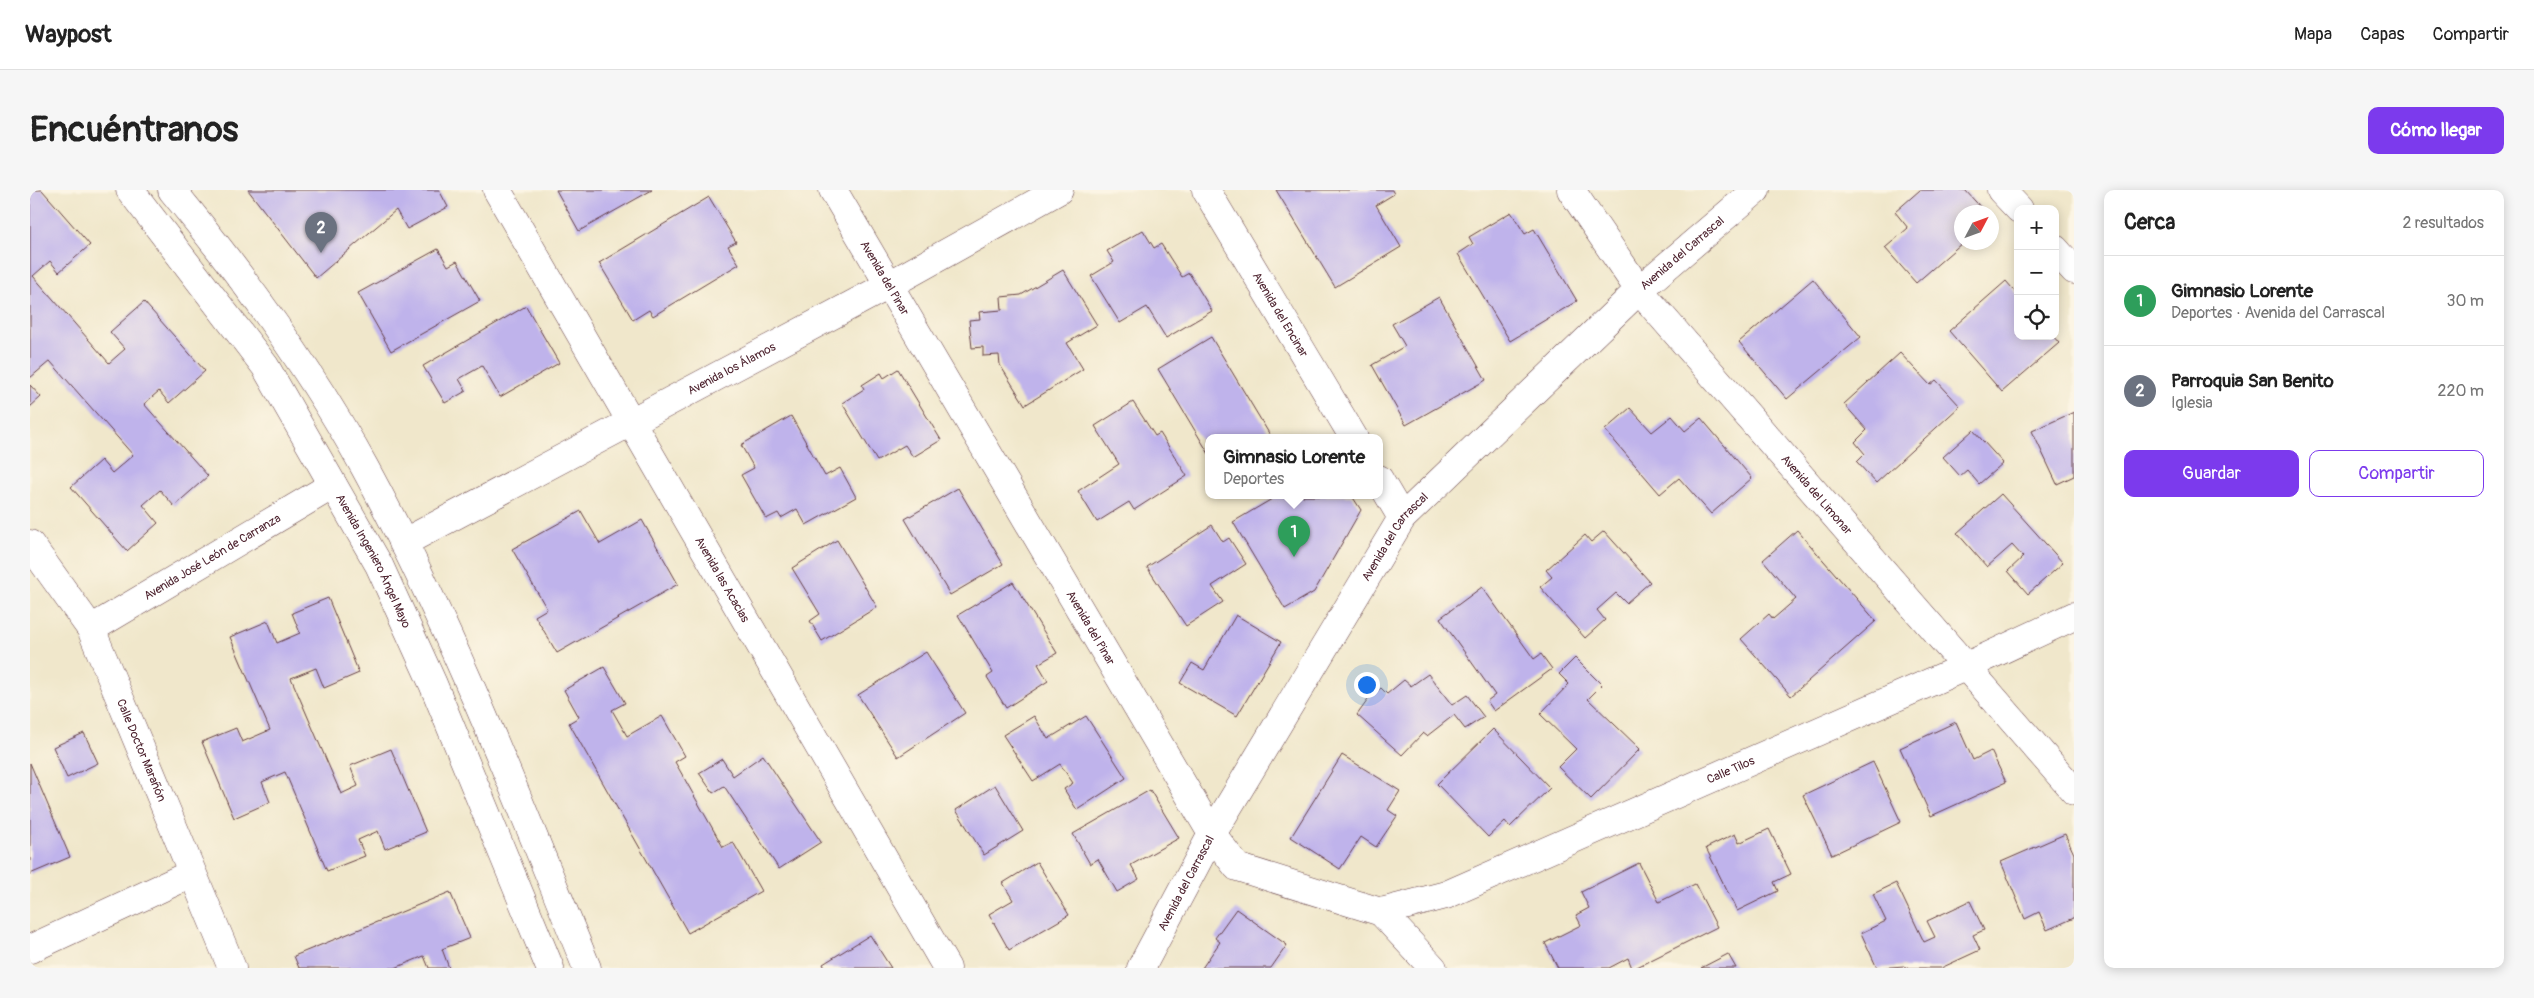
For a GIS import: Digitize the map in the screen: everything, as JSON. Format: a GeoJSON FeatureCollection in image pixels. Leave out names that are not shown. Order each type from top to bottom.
{"type":"FeatureCollection","features":[{"type":"Feature","properties":{"kind":"street","name":"Avenida Ingeniero Ángel Mayo"},"geometry":{"type":"LineString","coordinates":[[130,190],[265,366],[380,565],[434,684],[550,968]]}},
{"type":"Feature","properties":{"kind":"street"},"geometry":{"type":"LineString","coordinates":[[172,190],[230,260],[308,376],[364,467],[403,543],[471,686],[587,968]]}},
{"type":"Feature","properties":{"kind":"street","name":"Avenida las Acacias"},"geometry":{"type":"LineString","coordinates":[[497,190],[947,968]]}},
{"type":"Feature","properties":{"kind":"street","name":"Avenida del Pinar"},"geometry":{"type":"LineString","coordinates":[[833,190],[1212,834],[1237,867],[1380,912],[1433,968]]}},
{"type":"Feature","properties":{"kind":"street","name":"Avenida los Álamos"},"geometry":{"type":"LineString","coordinates":[[403,543],[889,285],[1059,190]]}},
{"type":"Feature","properties":{"kind":"street","name":"Avenida del Encinar"},"geometry":{"type":"LineString","coordinates":[[1206,190],[1352,434]]}},
{"type":"Feature","properties":{"kind":"street","name":"Avenida del Limonar"},"geometry":{"type":"LineString","coordinates":[[1571,190],[1639,290],[2074,791]]}},
{"type":"Feature","properties":{"kind":"street","name":"Avenida del Carrascal"},"geometry":{"type":"LineString","coordinates":[[1141,968],[1212,834],[1402,518],[1639,290],[1756,190]]}},
{"type":"Feature","properties":{"kind":"street"},"geometry":{"type":"LineString","coordinates":[[2002,190],[2015,205]]}},
{"type":"Feature","properties":{"kind":"street"},"geometry":{"type":"LineString","coordinates":[[2056,250],[2074,270]]}},
{"type":"Feature","properties":{"kind":"street","name":"Avenida José León de Carranza"},"geometry":{"type":"LineString","coordinates":[[91,629],[333,485]]}},
{"type":"Feature","properties":{"kind":"street"},"geometry":{"type":"LineString","coordinates":[[1383,486],[1402,518]]}},
{"type":"Feature","properties":{"kind":"street","name":"Calle Doctor Marañón"},"geometry":{"type":"LineString","coordinates":[[30,544],[91,629],[191,874],[232,968]]}},
{"type":"Feature","properties":{"kind":"street","name":"Calle Tilos"},"geometry":{"type":"LineString","coordinates":[[1380,912],[1446,895],[1965,667],[2074,616]]}},
{"type":"Feature","properties":{"kind":"street"},"geometry":{"type":"LineString","coordinates":[[30,949],[191,874]]}},
{"type":"Feature","properties":{"kind":"building"},"geometry":{"type":"Polygon","coordinates":[[[30,190],[42,190],[90,245],[59,272],[50,261],[33,276],[109,363],[125,349],[110,332],[144,302],[205,371],[169,403],[159,391],[144,404],[208,476],[174,506],[160,490],[143,505],[158,523],[127,551],[71,487],[101,460],[112,473],[133,455],[50,361],[30,378],[30,190]]]}},
{"type":"Feature","properties":{"kind":"building"},"geometry":{"type":"Polygon","coordinates":[[[248,190],[439,190],[448,207],[407,229],[396,210],[316,278],[248,190]]]}},
{"type":"Feature","properties":{"kind":"building"},"geometry":{"type":"Polygon","coordinates":[[[556,190],[652,190],[579,231],[556,190]]]}},
{"type":"Feature","properties":{"kind":"building"},"geometry":{"type":"Polygon","coordinates":[[[1276,190],[1392,190],[1394,194],[1376,205],[1401,247],[1335,287],[1276,190]]]}},
{"type":"Feature","properties":{"kind":"building"},"geometry":{"type":"Polygon","coordinates":[[[1920,190],[1965,190],[1979,205],[1954,205],[1954,250],[1916,283],[1885,248],[1908,228],[1895,212],[1920,190]]]}},
{"type":"Feature","properties":{"kind":"building"},"geometry":{"type":"Polygon","coordinates":[[[709,197],[736,242],[728,246],[739,264],[653,316],[649,310],[633,320],[599,263],[709,197]]]}},
{"type":"Feature","properties":{"kind":"building"},"geometry":{"type":"Polygon","coordinates":[[[1511,212],[1525,234],[1534,229],[1577,301],[1510,341],[1458,254],[1473,244],[1469,237],[1511,212]]]}},
{"type":"Feature","properties":{"kind":"building"},"geometry":{"type":"Polygon","coordinates":[[[1143,230],[1154,248],[1161,244],[1182,277],[1189,273],[1212,311],[1166,338],[1147,307],[1120,323],[1091,276],[1114,262],[1107,251],[1143,230]]]}},
{"type":"Feature","properties":{"kind":"building"},"geometry":{"type":"Polygon","coordinates":[[[438,249],[448,266],[457,261],[480,301],[391,351],[358,293],[438,249]]]}},
{"type":"Feature","properties":{"kind":"building"},"geometry":{"type":"Polygon","coordinates":[[[1063,270],[1097,325],[1067,343],[1083,369],[1025,405],[1000,365],[999,355],[983,356],[983,347],[972,348],[969,320],[980,319],[979,312],[1002,310],[1001,297],[1021,295],[1063,270]]]}},
{"type":"Feature","properties":{"kind":"building"},"geometry":{"type":"Polygon","coordinates":[[[1813,279],[1861,337],[1787,399],[1739,342],[1813,279]]]}},
{"type":"Feature","properties":{"kind":"building"},"geometry":{"type":"Polygon","coordinates":[[[2006,281],[2014,290],[2014,340],[2056,340],[2059,343],[2002,392],[1949,331],[2006,281]]]}},
{"type":"Feature","properties":{"kind":"building"},"geometry":{"type":"Polygon","coordinates":[[[1439,297],[1486,380],[1406,425],[1372,365],[1405,346],[1392,324],[1439,297]]]}},
{"type":"Feature","properties":{"kind":"building"},"geometry":{"type":"Polygon","coordinates":[[[526,306],[559,363],[500,397],[482,366],[459,379],[466,391],[445,403],[423,366],[526,306]]]}},
{"type":"Feature","properties":{"kind":"building"},"geometry":{"type":"Polygon","coordinates":[[[1211,337],[1269,434],[1205,434],[1205,447],[1158,369],[1211,337]]]}},
{"type":"Feature","properties":{"kind":"building"},"geometry":{"type":"Polygon","coordinates":[[[1900,353],[1930,385],[1936,380],[1960,406],[1876,483],[1857,462],[1865,454],[1855,442],[1867,430],[1844,404],[1900,353]]]}},
{"type":"Feature","properties":{"kind":"building"},"geometry":{"type":"Polygon","coordinates":[[[898,369],[941,440],[913,457],[905,445],[877,461],[842,403],[864,389],[862,385],[881,373],[884,378],[898,369]]]}},
{"type":"Feature","properties":{"kind":"building"},"geometry":{"type":"Polygon","coordinates":[[[30,385],[41,397],[30,407],[30,385]]]}},
{"type":"Feature","properties":{"kind":"building"},"geometry":{"type":"Polygon","coordinates":[[[1133,402],[1155,436],[1160,433],[1187,476],[1134,510],[1129,502],[1097,522],[1078,491],[1119,464],[1095,426],[1133,402]]]}},
{"type":"Feature","properties":{"kind":"building"},"geometry":{"type":"Polygon","coordinates":[[[1630,408],[1652,432],[1672,416],[1685,431],[1701,418],[1752,478],[1711,514],[1679,478],[1660,494],[1605,430],[1630,408]]]}},
{"type":"Feature","properties":{"kind":"building"},"geometry":{"type":"Polygon","coordinates":[[[2074,412],[2074,476],[2057,484],[2032,431],[2074,412]]]}},
{"type":"Feature","properties":{"kind":"building"},"geometry":{"type":"Polygon","coordinates":[[[791,416],[825,476],[840,468],[856,497],[806,525],[797,509],[781,518],[778,513],[766,519],[741,475],[754,468],[741,445],[791,416]]]}},
{"type":"Feature","properties":{"kind":"building"},"geometry":{"type":"Polygon","coordinates":[[[1973,430],[2003,463],[1979,484],[1967,470],[1960,476],[1943,457],[1973,430]]]}},
{"type":"Feature","properties":{"kind":"building"},"geometry":{"type":"Polygon","coordinates":[[[958,488],[1003,564],[950,595],[905,519],[958,488]]]}},
{"type":"Feature","properties":{"kind":"building"},"geometry":{"type":"Polygon","coordinates":[[[2001,494],[2063,563],[2028,594],[2008,571],[2023,557],[2012,545],[1987,567],[1957,533],[2001,494]]]}},
{"type":"Feature","properties":{"kind":"building"},"geometry":{"type":"Polygon","coordinates":[[[1272,499],[1354,499],[1361,510],[1314,592],[1285,609],[1233,522],[1272,499]]]}},
{"type":"Feature","properties":{"kind":"building"},"geometry":{"type":"Polygon","coordinates":[[[581,511],[600,544],[642,520],[678,584],[557,653],[535,616],[547,609],[512,549],[581,511]]]}},
{"type":"Feature","properties":{"kind":"building"},"geometry":{"type":"Polygon","coordinates":[[[1212,525],[1223,542],[1229,538],[1246,564],[1212,586],[1223,602],[1186,626],[1147,567],[1212,525]]]}},
{"type":"Feature","properties":{"kind":"building"},"geometry":{"type":"Polygon","coordinates":[[[1797,530],[1876,621],[1791,696],[1741,639],[1769,614],[1773,619],[1796,599],[1763,560],[1797,530]]]}},
{"type":"Feature","properties":{"kind":"building"},"geometry":{"type":"Polygon","coordinates":[[[1604,531],[1650,582],[1626,603],[1616,593],[1597,610],[1605,620],[1585,638],[1540,587],[1552,577],[1546,570],[1585,535],[1591,542],[1604,531]]]}},
{"type":"Feature","properties":{"kind":"building"},"geometry":{"type":"Polygon","coordinates":[[[837,540],[877,607],[822,641],[810,621],[820,614],[792,568],[837,540]]]}},
{"type":"Feature","properties":{"kind":"building"},"geometry":{"type":"Polygon","coordinates":[[[1013,582],[1057,653],[1038,664],[1048,681],[1006,708],[987,677],[993,673],[958,615],[1013,582]]]}},
{"type":"Feature","properties":{"kind":"building"},"geometry":{"type":"Polygon","coordinates":[[[1482,587],[1534,659],[1541,654],[1552,669],[1494,711],[1487,701],[1495,695],[1440,618],[1482,587]]]}},
{"type":"Feature","properties":{"kind":"building"},"geometry":{"type":"Polygon","coordinates":[[[328,598],[359,673],[324,688],[316,668],[291,678],[341,794],[358,786],[350,766],[391,749],[426,832],[385,849],[378,831],[358,840],[365,856],[327,871],[285,772],[262,782],[270,802],[234,818],[202,742],[236,728],[242,742],[270,730],[230,637],[268,621],[277,643],[300,633],[292,613],[328,598]]]}},
{"type":"Feature","properties":{"kind":"building"},"geometry":{"type":"Polygon","coordinates":[[[1236,615],[1281,642],[1237,716],[1180,683],[1192,663],[1204,670],[1236,615]]]}},
{"type":"Feature","properties":{"kind":"building"},"geometry":{"type":"Polygon","coordinates":[[[926,652],[965,713],[898,757],[858,695],[926,652]]]}},
{"type":"Feature","properties":{"kind":"building"},"geometry":{"type":"Polygon","coordinates":[[[1575,658],[1602,685],[1588,699],[1640,749],[1591,799],[1558,767],[1576,749],[1540,714],[1569,684],[1559,674],[1575,658]]]}},
{"type":"Feature","properties":{"kind":"building"},"geometry":{"type":"Polygon","coordinates":[[[604,667],[625,703],[612,710],[627,736],[662,716],[685,756],[675,762],[723,847],[733,842],[761,891],[688,933],[569,723],[579,717],[564,690],[604,667]]]}},
{"type":"Feature","properties":{"kind":"building"},"geometry":{"type":"Polygon","coordinates":[[[1428,674],[1452,705],[1467,695],[1484,717],[1465,729],[1454,715],[1427,736],[1423,733],[1402,755],[1357,715],[1370,697],[1381,688],[1387,694],[1404,680],[1411,686],[1428,674]]]}},
{"type":"Feature","properties":{"kind":"building"},"geometry":{"type":"Polygon","coordinates":[[[1034,716],[1048,739],[1086,716],[1126,778],[1077,810],[1064,789],[1073,783],[1060,764],[1033,781],[1003,735],[1034,716]]]}},
{"type":"Feature","properties":{"kind":"building"},"geometry":{"type":"Polygon","coordinates":[[[1956,722],[1973,760],[1991,751],[2006,782],[1931,816],[1900,748],[1956,722]]]}},
{"type":"Feature","properties":{"kind":"building"},"geometry":{"type":"Polygon","coordinates":[[[1493,729],[1550,788],[1510,827],[1505,821],[1488,837],[1437,784],[1493,729]]]}},
{"type":"Feature","properties":{"kind":"building"},"geometry":{"type":"Polygon","coordinates":[[[84,733],[98,763],[67,778],[53,747],[84,733]]]}},
{"type":"Feature","properties":{"kind":"building"},"geometry":{"type":"Polygon","coordinates":[[[763,755],[821,842],[779,869],[724,786],[713,793],[699,773],[722,759],[733,776],[763,755]]]}},
{"type":"Feature","properties":{"kind":"building"},"geometry":{"type":"Polygon","coordinates":[[[1342,755],[1400,791],[1388,810],[1397,816],[1376,847],[1361,837],[1340,869],[1291,837],[1342,755]]]}},
{"type":"Feature","properties":{"kind":"building"},"geometry":{"type":"Polygon","coordinates":[[[1873,762],[1901,822],[1832,855],[1803,795],[1873,762]]]}},
{"type":"Feature","properties":{"kind":"building"},"geometry":{"type":"Polygon","coordinates":[[[30,763],[70,857],[30,874],[30,763]]]}},
{"type":"Feature","properties":{"kind":"building"},"geometry":{"type":"Polygon","coordinates":[[[995,785],[1023,831],[984,855],[956,810],[995,785]]]}},
{"type":"Feature","properties":{"kind":"building"},"geometry":{"type":"Polygon","coordinates":[[[1150,790],[1179,838],[1131,865],[1139,879],[1117,892],[1098,859],[1090,864],[1073,834],[1150,790]]]}},
{"type":"Feature","properties":{"kind":"building"},"geometry":{"type":"Polygon","coordinates":[[[1769,829],[1791,874],[1774,882],[1778,891],[1737,911],[1706,848],[1735,834],[1739,843],[1769,829]]]}},
{"type":"Feature","properties":{"kind":"building"},"geometry":{"type":"Polygon","coordinates":[[[2065,834],[2074,854],[2074,918],[2047,930],[2039,912],[2025,919],[2001,862],[2065,834]]]}},
{"type":"Feature","properties":{"kind":"building"},"geometry":{"type":"Polygon","coordinates":[[[1037,862],[1069,915],[1009,950],[989,914],[1013,900],[1003,883],[1037,862]]]}},
{"type":"Feature","properties":{"kind":"building"},"geometry":{"type":"Polygon","coordinates":[[[1639,863],[1659,902],[1695,884],[1717,927],[1635,968],[1632,968],[1628,958],[1609,968],[1558,968],[1545,943],[1581,925],[1576,915],[1589,908],[1581,892],[1639,863]]]}},
{"type":"Feature","properties":{"kind":"building"},"geometry":{"type":"Polygon","coordinates":[[[1896,883],[1924,942],[1935,937],[1927,921],[1970,901],[1984,930],[1973,935],[1980,950],[1941,968],[1905,968],[1904,966],[1877,968],[1861,933],[1886,921],[1873,894],[1896,883]]]}},
{"type":"Feature","properties":{"kind":"building"},"geometry":{"type":"Polygon","coordinates":[[[450,892],[470,938],[442,949],[449,968],[429,968],[424,956],[395,968],[299,968],[294,956],[450,892]]]}},
{"type":"Feature","properties":{"kind":"building"},"geometry":{"type":"Polygon","coordinates":[[[1236,909],[1287,945],[1271,968],[1202,968],[1220,942],[1215,938],[1236,909]]]}},
{"type":"Feature","properties":{"kind":"building"},"geometry":{"type":"Polygon","coordinates":[[[870,935],[891,968],[825,968],[823,964],[870,935]]]}},
{"type":"Feature","properties":{"kind":"building"},"geometry":{"type":"Polygon","coordinates":[[[1728,954],[1736,968],[1701,968],[1728,954]]]}},
{"type":"Feature","properties":{"kind":"place","name":"Parroquia San Benito"},"geometry":{"type":"Point","coordinates":[321,253]}},
{"type":"Feature","properties":{"kind":"place","name":"Gimnasio Lorente"},"geometry":{"type":"Point","coordinates":[1294,557]}}]}
